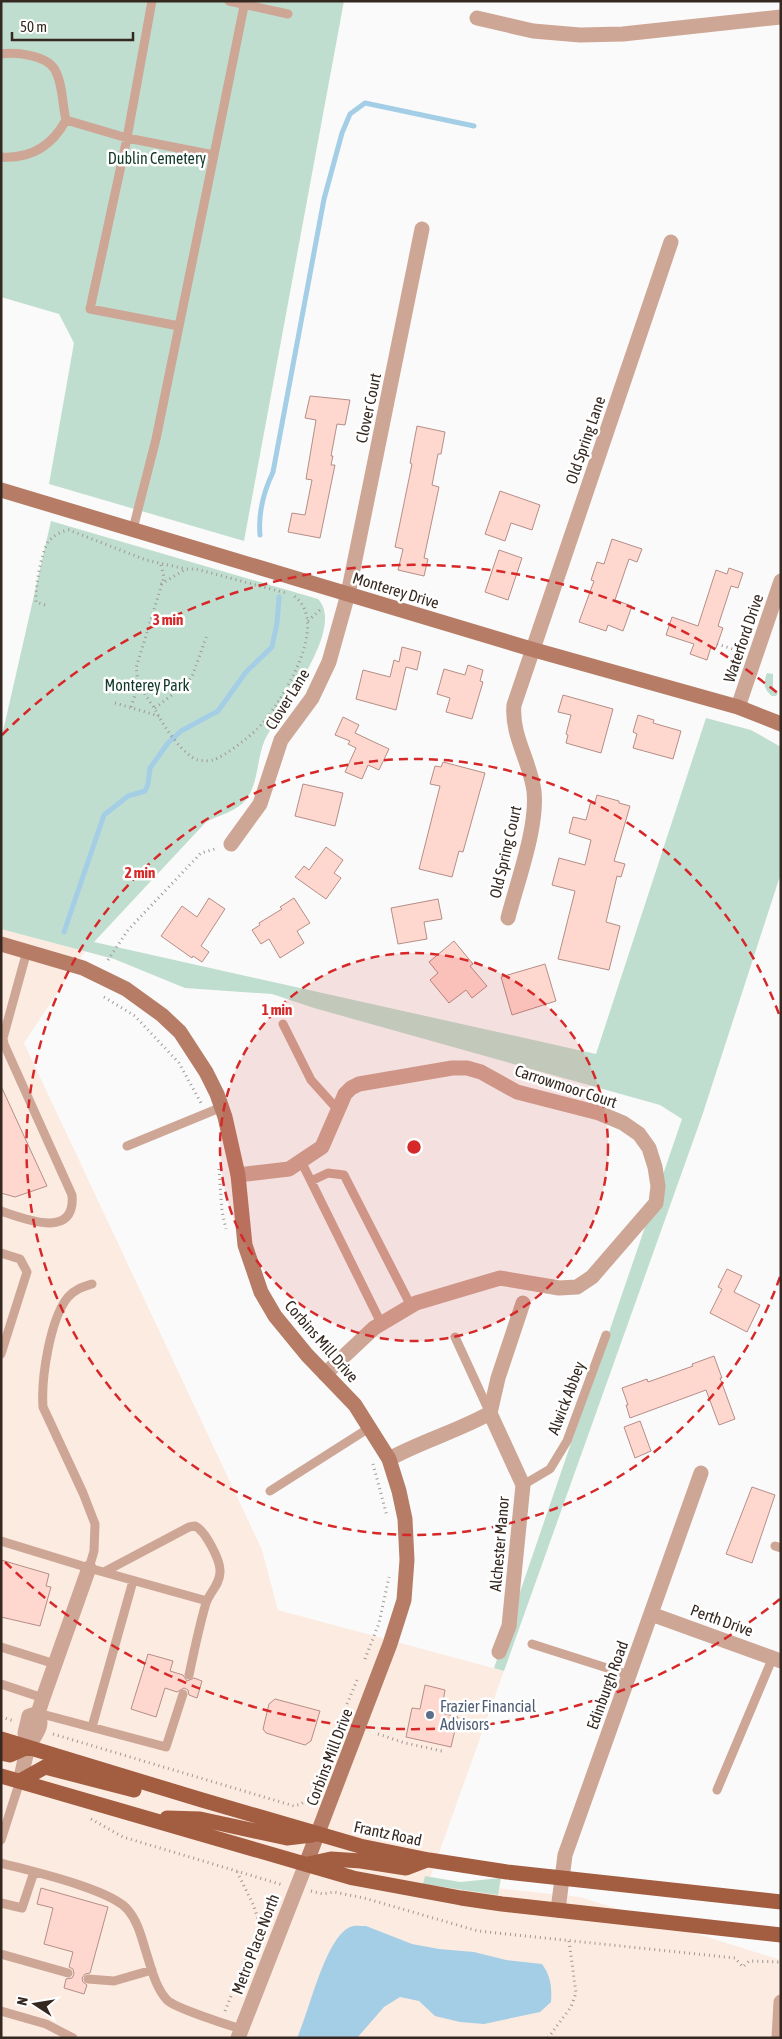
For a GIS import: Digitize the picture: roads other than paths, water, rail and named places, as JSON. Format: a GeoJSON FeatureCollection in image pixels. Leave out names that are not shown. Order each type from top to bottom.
{"type":"FeatureCollection","features":[{"type":"Feature","properties":{"kind":"main road","name":"Frantz Road"},"geometry":{"type":"LineString","coordinates":[[1,1739],[360,1846],[429,1860],[562,1878],[781,1902]]}},
{"type":"Feature","properties":{"kind":"main road"},"geometry":{"type":"LineString","coordinates":[[1,1753],[10,1755],[28,1747]]}},
{"type":"Feature","properties":{"kind":"main road"},"geometry":{"type":"LineString","coordinates":[[20,1781],[45,1767],[159,1796],[202,1800]]}},
{"type":"Feature","properties":{"kind":"main road"},"geometry":{"type":"LineString","coordinates":[[1,1776],[353,1878],[432,1893],[558,1910],[781,1935]]}},
{"type":"Feature","properties":{"kind":"main road"},"geometry":{"type":"LineString","coordinates":[[150,1818],[200,1819],[287,1838],[318,1834]]}},
{"type":"Feature","properties":{"kind":"main road"},"geometry":{"type":"LineString","coordinates":[[306,1864],[331,1859],[361,1861],[406,1868],[429,1860]]}},
{"type":"Feature","properties":{"kind":"street"},"geometry":{"type":"LineString","coordinates":[[477,18],[533,31],[580,35],[623,34],[781,17]]}},
{"type":"Feature","properties":{"kind":"street","name":"Clover Court"},"geometry":{"type":"LineString","coordinates":[[348,594],[422,228]]}},
{"type":"Feature","properties":{"kind":"street","name":"Old Spring Lane"},"geometry":{"type":"LineString","coordinates":[[531,649],[671,242]]}},
{"type":"Feature","properties":{"kind":"street","name":"Monterey Drive"},"geometry":{"type":"LineString","coordinates":[[1,490],[531,649],[738,707],[781,724]]}},
{"type":"Feature","properties":{"kind":"street","name":"Waterford Drive"},"geometry":{"type":"LineString","coordinates":[[738,707],[781,581]]}},
{"type":"Feature","properties":{"kind":"street","name":"Clover Lane"},"geometry":{"type":"LineString","coordinates":[[231,844],[260,804],[281,740],[320,682],[329,662],[348,594]]}},
{"type":"Feature","properties":{"kind":"street","name":"Old Spring Court"},"geometry":{"type":"LineString","coordinates":[[508,918],[535,808],[531,775],[513,716],[516,696],[531,649]]}},
{"type":"Feature","properties":{"kind":"street","name":"Corbins Mill Drive"},"geometry":{"type":"LineString","coordinates":[[1,944],[82,968],[126,989],[162,1015],[180,1032],[206,1072],[222,1107],[238,1174],[245,1245],[261,1292],[275,1316],[325,1374],[355,1405],[389,1459],[399,1491],[405,1520],[407,1560],[404,1600],[390,1644],[306,1864]]}},
{"type":"Feature","properties":{"kind":"street","name":"Carrowmoor Court"},"geometry":{"type":"LineString","coordinates":[[238,1174],[289,1169],[322,1146],[345,1094],[359,1084],[452,1068],[467,1068],[481,1072],[517,1092],[599,1113],[623,1123],[639,1134],[648,1148],[658,1186],[656,1204],[592,1277],[577,1287],[559,1288],[500,1278],[411,1306],[374,1328],[325,1374]]}},
{"type":"Feature","properties":{"kind":"street"},"geometry":{"type":"LineString","coordinates":[[389,1459],[490,1413],[498,1378],[523,1303]]}},
{"type":"Feature","properties":{"kind":"street","name":"Alchester Manor"},"geometry":{"type":"LineString","coordinates":[[490,1413],[522,1485],[509,1626],[499,1652]]}},
{"type":"Feature","properties":{"kind":"street","name":"Edinburgh Road"},"geometry":{"type":"LineString","coordinates":[[558,1910],[564,1855],[701,1473]]}},
{"type":"Feature","properties":{"kind":"street"},"geometry":{"type":"LineString","coordinates":[[20,1781],[28,1747],[36,1736],[35,1722],[55,1664],[97,1570]]}},
{"type":"Feature","properties":{"kind":"street","name":"Perth Drive"},"geometry":{"type":"LineString","coordinates":[[651,1614],[777,1659]]}},
{"type":"Feature","properties":{"kind":"street","name":"Metro Place North"},"geometry":{"type":"LineString","coordinates":[[239,2034],[306,1864]]}},
{"type":"Feature","properties":{"kind":"street"},"geometry":{"type":"LineString","coordinates":[[779,2038],[781,2002]]}},
{"type":"Feature","properties":{"kind":"lane"},"geometry":{"type":"LineString","coordinates":[[152,1],[127,138],[90,309],[179,326]]}},
{"type":"Feature","properties":{"kind":"lane"},"geometry":{"type":"LineString","coordinates":[[229,1],[288,14]]}},
{"type":"Feature","properties":{"kind":"lane"},"geometry":{"type":"LineString","coordinates":[[133,529],[156,439],[244,3]]}},
{"type":"Feature","properties":{"kind":"lane"},"geometry":{"type":"LineString","coordinates":[[1,54],[18,52],[34,56],[54,67],[58,77],[66,120],[44,146],[28,155],[15,158],[1,157]]}},
{"type":"Feature","properties":{"kind":"lane"},"geometry":{"type":"LineString","coordinates":[[66,120],[127,138],[214,155]]}},
{"type":"Feature","properties":{"kind":"lane"},"geometry":{"type":"LineString","coordinates":[[1,1211],[41,1224],[67,1217],[73,1207],[72,1195],[2,1038],[27,951]]}},
{"type":"Feature","properties":{"kind":"lane"},"geometry":{"type":"LineString","coordinates":[[282,1024],[311,1080],[338,1110]]}},
{"type":"Feature","properties":{"kind":"lane"},"geometry":{"type":"LineString","coordinates":[[127,1146],[222,1107]]}},
{"type":"Feature","properties":{"kind":"lane"},"geometry":{"type":"LineString","coordinates":[[301,1161],[381,1323]]}},
{"type":"Feature","properties":{"kind":"lane"},"geometry":{"type":"LineString","coordinates":[[311,1181],[328,1173],[344,1175],[411,1306]]}},
{"type":"Feature","properties":{"kind":"lane"},"geometry":{"type":"LineString","coordinates":[[1,1253],[20,1259],[27,1272],[1,1354]]}},
{"type":"Feature","properties":{"kind":"lane"},"geometry":{"type":"LineString","coordinates":[[92,1284],[79,1288],[68,1297],[55,1321],[43,1374],[42,1391],[43,1407],[83,1493],[95,1524],[94,1551],[97,1570]]}},
{"type":"Feature","properties":{"kind":"lane","name":"Alwick Abbey"},"geometry":{"type":"LineString","coordinates":[[522,1485],[550,1469],[567,1441],[606,1334]]}},
{"type":"Feature","properties":{"kind":"lane","name":"Alchester Manor"},"geometry":{"type":"LineString","coordinates":[[455,1336],[490,1413]]}},
{"type":"Feature","properties":{"kind":"lane"},"geometry":{"type":"LineString","coordinates":[[270,1491],[369,1428]]}},
{"type":"Feature","properties":{"kind":"lane"},"geometry":{"type":"LineString","coordinates":[[97,1570],[189,1527],[195,1526],[204,1533],[221,1571],[219,1580],[207,1601],[189,1675]]}},
{"type":"Feature","properties":{"kind":"lane"},"geometry":{"type":"LineString","coordinates":[[1,1541],[207,1601]]}},
{"type":"Feature","properties":{"kind":"lane"},"geometry":{"type":"LineString","coordinates":[[92,1727],[133,1581]]}},
{"type":"Feature","properties":{"kind":"lane"},"geometry":{"type":"LineString","coordinates":[[532,1644],[629,1674]]}},
{"type":"Feature","properties":{"kind":"lane"},"geometry":{"type":"LineString","coordinates":[[1,1647],[55,1664]]}},
{"type":"Feature","properties":{"kind":"lane"},"geometry":{"type":"LineString","coordinates":[[717,1790],[777,1659]]}},
{"type":"Feature","properties":{"kind":"lane"},"geometry":{"type":"LineString","coordinates":[[1,1684],[43,1698]]}},
{"type":"Feature","properties":{"kind":"lane"},"geometry":{"type":"LineString","coordinates":[[35,1722],[92,1727],[166,1747],[183,1694]]}},
{"type":"Feature","properties":{"kind":"lane"},"geometry":{"type":"LineString","coordinates":[[1,1840],[20,1781]]}},
{"type":"Feature","properties":{"kind":"lane"},"geometry":{"type":"LineString","coordinates":[[1,1863],[94,1890],[116,1899],[128,1909],[137,1924],[157,1986],[168,2001],[220,2023],[239,2034]]}},
{"type":"Feature","properties":{"kind":"lane"},"geometry":{"type":"LineString","coordinates":[[1,1902],[22,1908],[34,1872]]}},
{"type":"Feature","properties":{"kind":"lane"},"geometry":{"type":"LineString","coordinates":[[1,1954],[68,1973]]}},
{"type":"Feature","properties":{"kind":"lane"},"geometry":{"type":"LineString","coordinates":[[88,1978],[114,1981],[152,1970]]}},
{"type":"Feature","properties":{"kind":"lane"},"geometry":{"type":"LineString","coordinates":[[1,2011],[46,2024],[71,2038]]}},
{"type":"Feature","properties":{"kind":"water"},"geometry":{"type":"Polygon","coordinates":[[[366,1926],[412,1944],[439,1949],[474,1952],[506,1960],[542,1964],[550,1982],[551,2002],[540,2012],[484,2024],[460,2022],[435,2016],[419,2001],[400,1997],[384,2007],[357,2038],[297,2038],[325,1960],[333,1945],[341,1934],[350,1927],[366,1926]]]}},
{"type":"Feature","properties":{"kind":"waterway"},"geometry":{"type":"LineString","coordinates":[[260,535],[262,503],[266,487],[273,472],[324,199],[342,133],[350,114],[365,103],[474,126]]}},
{"type":"Feature","properties":{"kind":"waterway"},"geometry":{"type":"LineString","coordinates":[[64,932],[104,815],[128,796],[145,791],[150,768],[168,743],[181,731],[218,711],[246,672],[272,647],[277,623],[279,597]]}},
{"type":"Feature","properties":{"kind":"place","name":"Frazier Financial Advisors"},"geometry":{"type":"Point","coordinates":[430,1715]}},
{"type":"Feature","properties":{"kind":"park label","name":"Dublin Cemetery"},"geometry":{"type":"Point","coordinates":[157,158]}},
{"type":"Feature","properties":{"kind":"park label","name":"Monterey Park"},"geometry":{"type":"Point","coordinates":[147,685]}}]}
